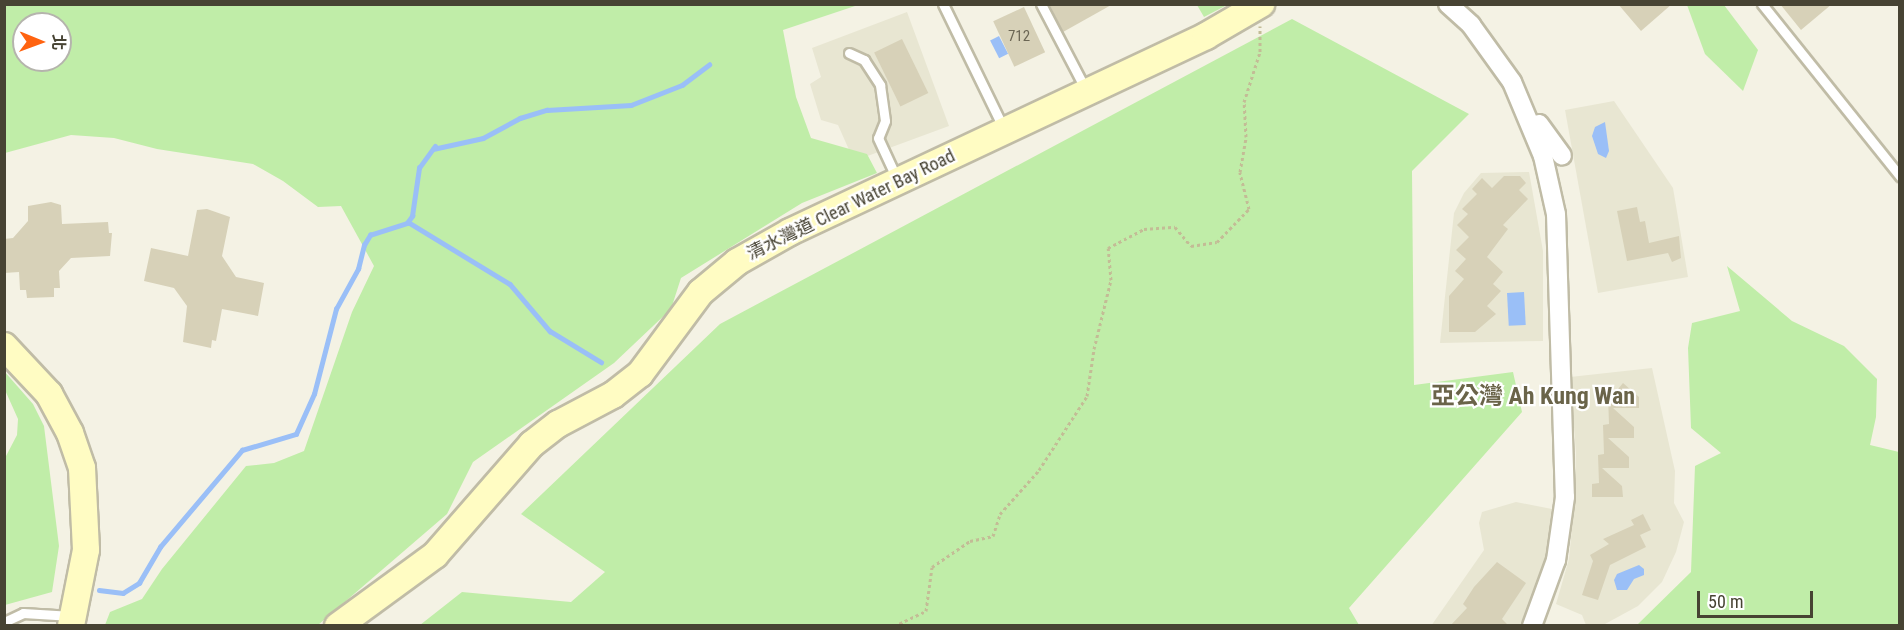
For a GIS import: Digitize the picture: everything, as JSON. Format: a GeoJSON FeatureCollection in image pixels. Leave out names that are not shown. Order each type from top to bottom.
{"type":"FeatureCollection","features":[{"type":"Feature","properties":{"kind":"main road","name":"清水灣道 Clear Water Bay Road"},"geometry":{"type":"LineString","coordinates":[[338,626],[435,555],[532,444],[558,424],[614,395],[640,374],[701,292],[723,272],[770,242],[1261,12]]}},
{"type":"Feature","properties":{"kind":"main road"},"geometry":{"type":"LineString","coordinates":[[4,346],[49,394],[70,433],[82,468],[87,532],[72,621]]}},
{"type":"Feature","properties":{"kind":"street"},"geometry":{"type":"LineString","coordinates":[[1448,4],[1471,26],[1508,75],[1528,114],[1549,177],[1561,274],[1564,514],[1549,585],[1532,626]]}},
{"type":"Feature","properties":{"kind":"street"},"geometry":{"type":"LineString","coordinates":[[1508,75],[1526,85],[1533,97],[1536,117],[1562,156]]}},
{"type":"Feature","properties":{"kind":"lane"},"geometry":{"type":"LineString","coordinates":[[943,4],[1005,131]]}},
{"type":"Feature","properties":{"kind":"lane"},"geometry":{"type":"LineString","coordinates":[[1041,4],[1088,92]]}},
{"type":"Feature","properties":{"kind":"lane"},"geometry":{"type":"LineString","coordinates":[[1762,4],[1899,176]]}},
{"type":"Feature","properties":{"kind":"lane"},"geometry":{"type":"LineString","coordinates":[[849,53],[864,60],[880,85],[885,121],[878,138],[898,181]]}},
{"type":"Feature","properties":{"kind":"lane"},"geometry":{"type":"LineString","coordinates":[[4,622],[23,613],[72,621]]}},
{"type":"Feature","properties":{"kind":"path"},"geometry":{"type":"LineString","coordinates":[[894,626],[926,611],[932,567],[970,541],[993,536],[1000,514],[1039,470],[1087,396],[1094,349],[1112,280],[1108,248],[1144,229],[1174,227],[1191,246],[1217,242],[1249,209],[1240,172],[1246,137],[1244,102],[1260,52],[1261,12]]}},
{"type":"Feature","properties":{"kind":"shaded area"},"geometry":{"type":"Polygon","coordinates":[[[907,12],[949,126],[854,161],[838,125],[821,120],[810,84],[821,77],[812,48],[907,12]]]}},
{"type":"Feature","properties":{"kind":"shaded area"},"geometry":{"type":"Polygon","coordinates":[[[1614,101],[1673,188],[1688,277],[1598,293],[1565,110],[1614,101]]]}},
{"type":"Feature","properties":{"kind":"shaded area"},"geometry":{"type":"Polygon","coordinates":[[[1529,172],[1543,251],[1543,341],[1440,343],[1454,213],[1464,193],[1481,173],[1529,172]]]}},
{"type":"Feature","properties":{"kind":"shaded area"},"geometry":{"type":"Polygon","coordinates":[[[1652,368],[1675,471],[1674,503],[1684,522],[1676,552],[1662,582],[1638,606],[1605,624],[1586,625],[1582,615],[1556,604],[1569,559],[1574,507],[1576,453],[1570,377],[1652,368]]]}},
{"type":"Feature","properties":{"kind":"shaded area"},"geometry":{"type":"Polygon","coordinates":[[[1516,502],[1557,510],[1545,575],[1524,625],[1431,626],[1484,550],[1479,523],[1482,512],[1516,502]]]}},
{"type":"Feature","properties":{"kind":"green space"},"geometry":{"type":"Polygon","coordinates":[[[861,4],[783,30],[796,97],[811,138],[867,154],[877,173],[802,203],[681,278],[671,309],[614,363],[473,462],[447,514],[318,625],[105,625],[110,612],[142,599],[162,569],[246,466],[274,463],[304,451],[352,312],[374,266],[341,206],[318,207],[283,181],[253,164],[157,149],[114,138],[71,135],[5,153],[5,5],[861,4]]]}},
{"type":"Feature","properties":{"kind":"green space"},"geometry":{"type":"Polygon","coordinates":[[[1197,5],[1227,5],[1204,17],[1197,5]]]}},
{"type":"Feature","properties":{"kind":"green space"},"geometry":{"type":"Polygon","coordinates":[[[1687,5],[1724,5],[1758,50],[1743,91],[1705,54],[1687,5]]]}},
{"type":"Feature","properties":{"kind":"green space"},"geometry":{"type":"Polygon","coordinates":[[[1292,19],[1469,114],[1412,171],[1414,385],[1513,372],[1522,412],[1349,608],[1359,625],[420,625],[462,592],[571,602],[605,572],[521,514],[720,324],[1292,19]]]}},
{"type":"Feature","properties":{"kind":"green space"},"geometry":{"type":"Polygon","coordinates":[[[1727,266],[1792,321],[1844,346],[1877,379],[1876,417],[1870,445],[1899,452],[1899,625],[1637,625],[1691,572],[1695,466],[1721,453],[1691,428],[1688,348],[1692,323],[1740,311],[1727,266]]]}},
{"type":"Feature","properties":{"kind":"green space"},"geometry":{"type":"Polygon","coordinates":[[[4,371],[33,404],[44,426],[59,546],[52,592],[5,605],[5,458],[17,435],[18,419],[5,390],[4,371]]]}},
{"type":"Feature","properties":{"kind":"water"},"geometry":{"type":"Polygon","coordinates":[[[999,36],[1008,54],[999,58],[990,41],[999,36]]]}},
{"type":"Feature","properties":{"kind":"water"},"geometry":{"type":"Polygon","coordinates":[[[1605,122],[1609,151],[1606,158],[1598,154],[1592,136],[1595,127],[1605,122]]]}},
{"type":"Feature","properties":{"kind":"water"},"geometry":{"type":"Polygon","coordinates":[[[1524,292],[1526,325],[1509,326],[1507,293],[1524,292]]]}},
{"type":"Feature","properties":{"kind":"water"},"geometry":{"type":"Polygon","coordinates":[[[1639,565],[1644,569],[1644,575],[1634,579],[1627,590],[1617,590],[1614,580],[1617,574],[1639,565]]]}},
{"type":"Feature","properties":{"kind":"building"},"geometry":{"type":"Polygon","coordinates":[[[1049,4],[1113,4],[1063,32],[1049,4]]]}},
{"type":"Feature","properties":{"kind":"building"},"geometry":{"type":"Polygon","coordinates":[[[1618,4],[1672,4],[1641,31],[1618,4]]]}},
{"type":"Feature","properties":{"kind":"building"},"geometry":{"type":"Polygon","coordinates":[[[1780,4],[1832,4],[1801,30],[1780,4]]]}},
{"type":"Feature","properties":{"kind":"building"},"geometry":{"type":"Polygon","coordinates":[[[1024,7],[1045,52],[1014,67],[993,21],[1024,7]]]}},
{"type":"Feature","properties":{"kind":"building"},"geometry":{"type":"Polygon","coordinates":[[[902,39],[928,93],[900,107],[874,53],[902,39]]]}},
{"type":"Feature","properties":{"kind":"building"},"geometry":{"type":"Polygon","coordinates":[[[1504,176],[1520,176],[1526,183],[1519,190],[1528,199],[1503,225],[1508,229],[1487,257],[1503,272],[1493,284],[1501,291],[1487,306],[1496,314],[1475,332],[1449,332],[1449,296],[1464,279],[1455,271],[1466,259],[1456,250],[1469,237],[1457,225],[1468,214],[1462,209],[1477,194],[1472,189],[1482,178],[1492,188],[1504,176]]]}},
{"type":"Feature","properties":{"kind":"building"},"geometry":{"type":"Polygon","coordinates":[[[51,202],[61,205],[62,224],[108,222],[109,233],[112,233],[110,256],[71,258],[59,271],[60,288],[54,288],[54,297],[27,298],[26,290],[20,290],[19,272],[4,273],[4,239],[13,238],[28,221],[28,206],[51,202]]]}},
{"type":"Feature","properties":{"kind":"building"},"geometry":{"type":"Polygon","coordinates":[[[1637,207],[1640,222],[1645,221],[1649,243],[1679,236],[1681,258],[1672,262],[1668,253],[1627,261],[1617,211],[1637,207]]]}},
{"type":"Feature","properties":{"kind":"building"},"geometry":{"type":"Polygon","coordinates":[[[207,209],[230,217],[222,256],[236,277],[264,283],[258,316],[222,309],[216,341],[212,340],[211,348],[183,342],[187,306],[174,288],[144,281],[151,248],[188,256],[197,210],[207,209]]]}},
{"type":"Feature","properties":{"kind":"building"},"geometry":{"type":"Polygon","coordinates":[[[1623,383],[1639,397],[1639,408],[1613,408],[1634,427],[1634,438],[1608,438],[1629,457],[1629,468],[1602,468],[1622,486],[1623,497],[1592,497],[1592,484],[1599,483],[1598,455],[1604,454],[1603,425],[1609,424],[1608,395],[1614,394],[1623,383]]]}},
{"type":"Feature","properties":{"kind":"building"},"geometry":{"type":"Polygon","coordinates":[[[1643,514],[1651,530],[1640,535],[1646,547],[1610,565],[1598,600],[1582,595],[1593,561],[1590,555],[1609,544],[1603,539],[1634,525],[1631,520],[1643,514]]]}},
{"type":"Feature","properties":{"kind":"building"},"geometry":{"type":"Polygon","coordinates":[[[1497,562],[1526,583],[1502,619],[1509,626],[1450,626],[1467,608],[1463,604],[1474,587],[1497,562]]]}},
{"type":"Feature","properties":{"kind":"waterway"},"geometry":{"type":"LineString","coordinates":[[433,149],[483,138],[520,118],[547,110],[631,105],[682,85],[709,65]]}},
{"type":"Feature","properties":{"kind":"waterway"},"geometry":{"type":"LineString","coordinates":[[99,590],[123,593],[139,583],[160,547],[242,450],[296,434],[314,394],[336,309],[358,269],[364,245],[370,235],[407,223],[412,216],[419,168],[435,146]]}},
{"type":"Feature","properties":{"kind":"waterway"},"geometry":{"type":"LineString","coordinates":[[408,222],[510,284],[550,331],[601,362]]}},
{"type":"Feature","properties":{"kind":"district","name":"亞公灣 Ah Kung Wan"},"geometry":{"type":"Point","coordinates":[1533,397]}}]}
